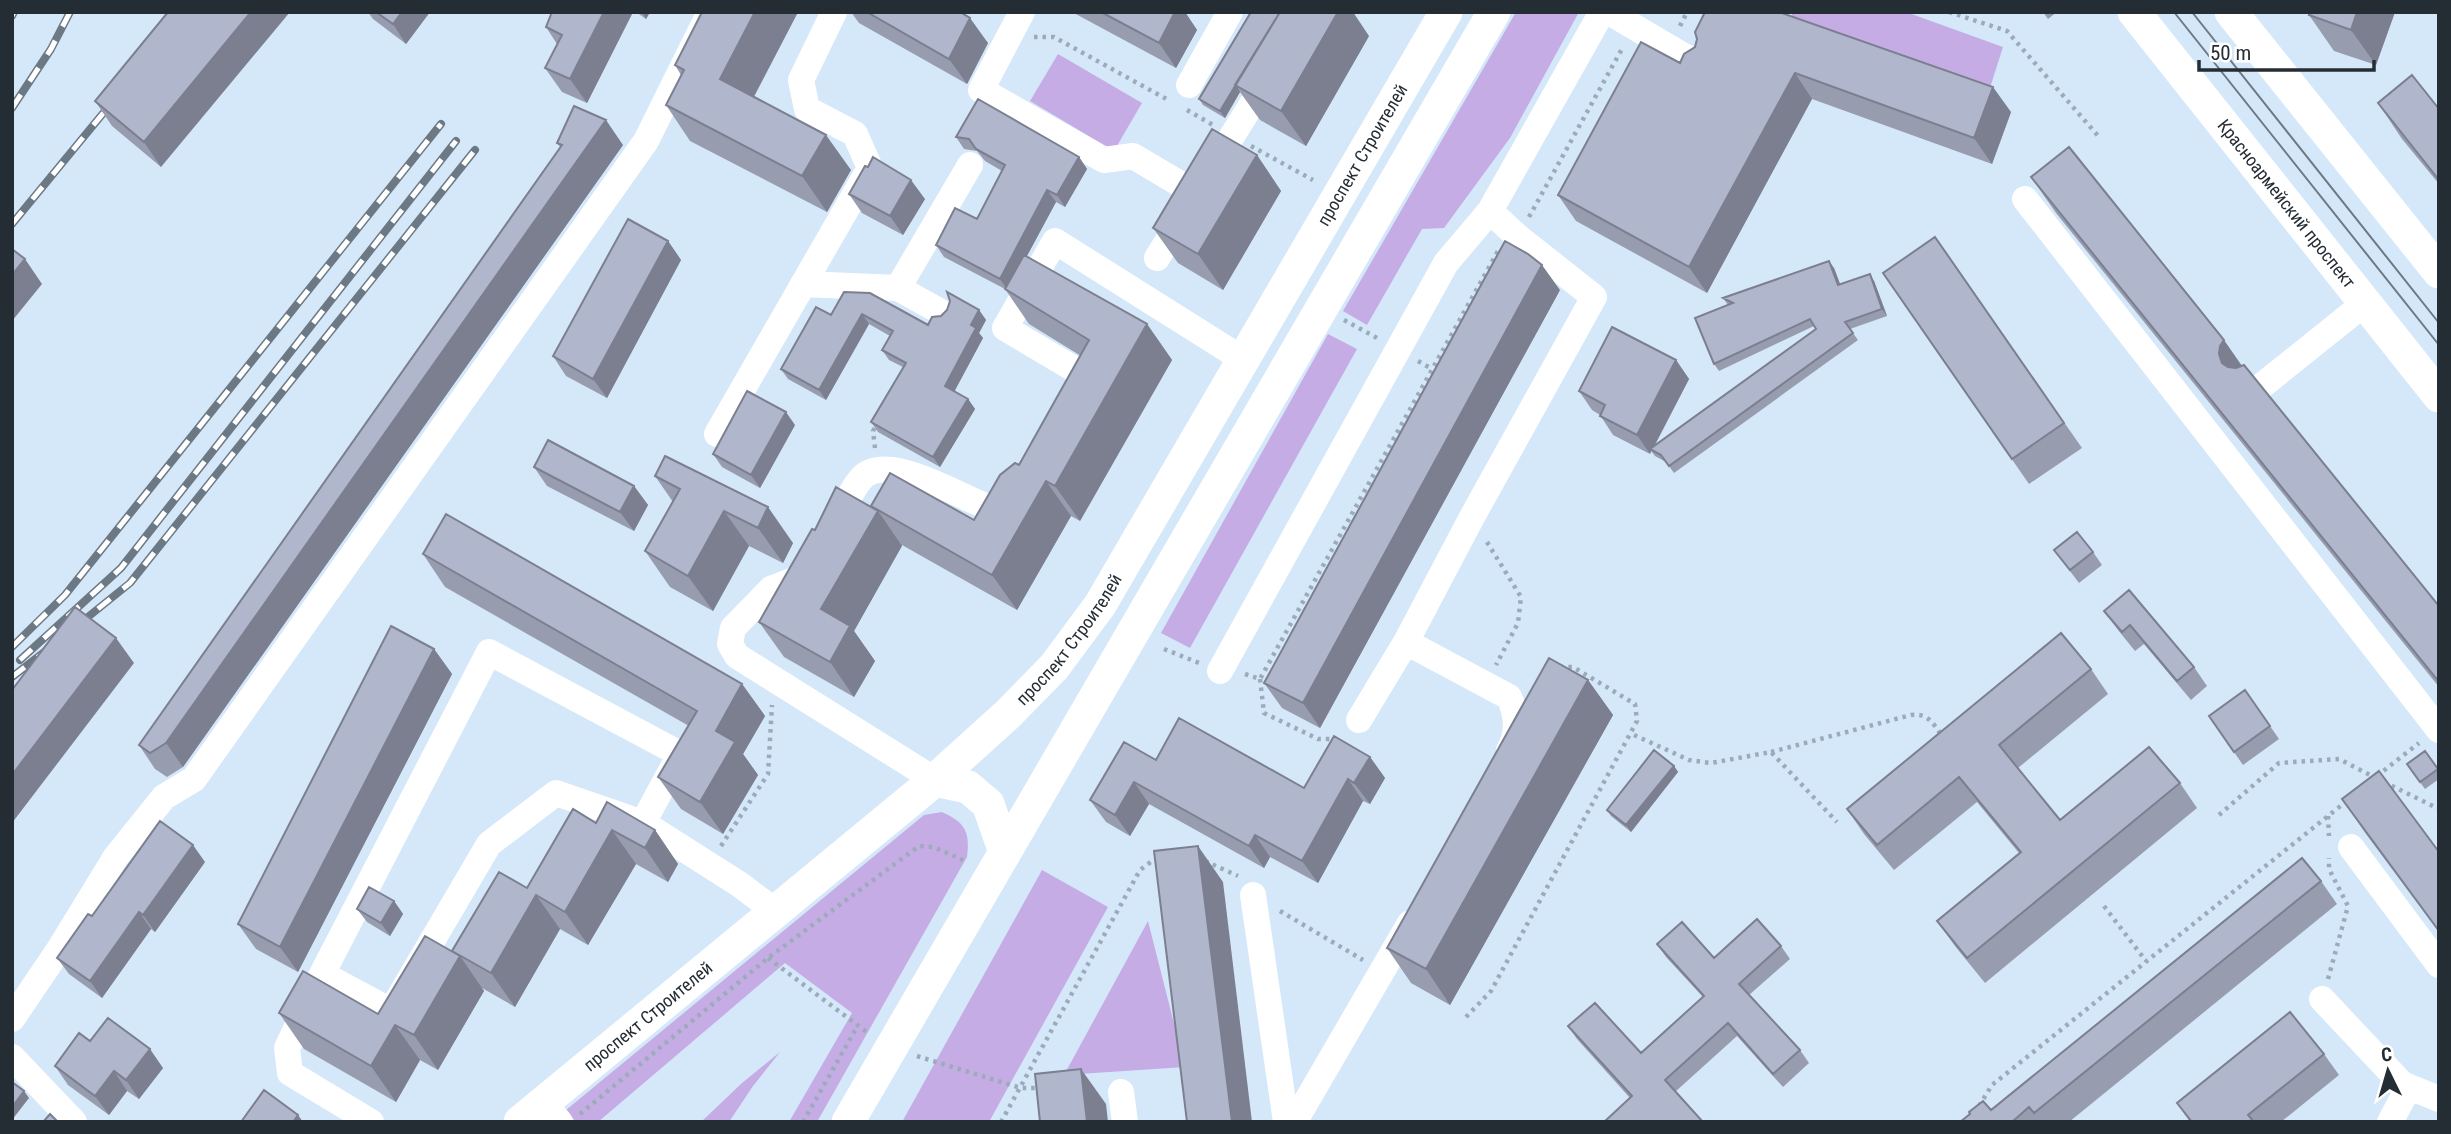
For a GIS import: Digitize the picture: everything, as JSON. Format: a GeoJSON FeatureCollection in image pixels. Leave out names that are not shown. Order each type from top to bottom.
{"type":"FeatureCollection","features":[{"type":"Feature","properties":{"kind":"main road","name":"проспект Строителей"},"geometry":{"type":"LineString","coordinates":[[542,1115],[775,911],[935,780],[1008,714],[1054,667],[1100,606],[1446,12]]}},
{"type":"Feature","properties":{"kind":"main road"},"geometry":{"type":"LineString","coordinates":[[848,1122],[1494,12]]}},
{"type":"Feature","properties":{"kind":"main road","name":"Красноармейский проспект"},"geometry":{"type":"LineString","coordinates":[[2134,12],[2439,396]]}},
{"type":"Feature","properties":{"kind":"main road"},"geometry":{"type":"LineString","coordinates":[[2231,12],[2439,272]]}},
{"type":"Feature","properties":{"kind":"main road"},"geometry":{"type":"LineString","coordinates":[[935,780],[968,787],[989,804],[1005,852]]}},
{"type":"Feature","properties":{"kind":"street"},"geometry":{"type":"LineString","coordinates":[[12,1019],[60,948],[115,858],[164,797],[194,779],[646,141],[710,12]]}},
{"type":"Feature","properties":{"kind":"street"},"geometry":{"type":"LineString","coordinates":[[718,434],[870,168],[855,134],[807,109],[801,80],[834,12]]}},
{"type":"Feature","properties":{"kind":"street"},"geometry":{"type":"LineString","coordinates":[[1022,12],[981,90],[1104,160],[1133,156],[1197,194]]}},
{"type":"Feature","properties":{"kind":"street"},"geometry":{"type":"LineString","coordinates":[[1032,12],[1039,16],[1041,12]]}},
{"type":"Feature","properties":{"kind":"street"},"geometry":{"type":"LineString","coordinates":[[1208,667],[1446,263],[1490,211],[1602,12]]}},
{"type":"Feature","properties":{"kind":"street"},"geometry":{"type":"LineString","coordinates":[[1609,12],[1699,65]]}},
{"type":"Feature","properties":{"kind":"street"},"geometry":{"type":"LineString","coordinates":[[1182,99],[1222,15]]}},
{"type":"Feature","properties":{"kind":"street"},"geometry":{"type":"LineString","coordinates":[[1157,258],[1280,57]]}},
{"type":"Feature","properties":{"kind":"street"},"geometry":{"type":"LineString","coordinates":[[898,288],[970,165]]}},
{"type":"Feature","properties":{"kind":"street"},"geometry":{"type":"LineString","coordinates":[[2025,199],[2212,424],[2429,736]]}},
{"type":"Feature","properties":{"kind":"street"},"geometry":{"type":"LineString","coordinates":[[1359,720],[1406,642],[1594,297],[1518,237],[1490,211]]}},
{"type":"Feature","properties":{"kind":"street"},"geometry":{"type":"LineString","coordinates":[[1070,415],[1091,379],[1004,328],[1055,241],[1244,360]]}},
{"type":"Feature","properties":{"kind":"street"},"geometry":{"type":"LineString","coordinates":[[803,284],[898,288],[941,312]]}},
{"type":"Feature","properties":{"kind":"street"},"geometry":{"type":"LineString","coordinates":[[2259,388],[2365,303]]}},
{"type":"Feature","properties":{"kind":"street"},"geometry":{"type":"LineString","coordinates":[[935,780],[737,656],[730,644],[733,628],[771,589],[797,579],[813,568],[860,478],[888,468],[911,473],[965,499],[986,506],[999,506],[1028,488],[1035,475]]}},
{"type":"Feature","properties":{"kind":"street"},"geometry":{"type":"LineString","coordinates":[[1406,642],[1509,697],[1516,712],[1514,740],[1494,775]]}},
{"type":"Feature","properties":{"kind":"street"},"geometry":{"type":"LineString","coordinates":[[371,1122],[290,1073],[287,1048],[322,974],[489,652],[680,754],[643,823]]}},
{"type":"Feature","properties":{"kind":"street"},"geometry":{"type":"LineString","coordinates":[[322,974],[391,1011],[489,844],[556,793],[643,823],[739,884],[775,911]]}},
{"type":"Feature","properties":{"kind":"street"},"geometry":{"type":"LineString","coordinates":[[2336,848],[2439,965]]}},
{"type":"Feature","properties":{"kind":"street"},"geometry":{"type":"LineString","coordinates":[[1253,895],[1286,1122]]}},
{"type":"Feature","properties":{"kind":"street"},"geometry":{"type":"LineString","coordinates":[[1297,1122],[1299,1114],[1422,902]]}},
{"type":"Feature","properties":{"kind":"street"},"geometry":{"type":"LineString","coordinates":[[2322,999],[2402,1084],[2439,1099]]}},
{"type":"Feature","properties":{"kind":"street"},"geometry":{"type":"LineString","coordinates":[[12,1058],[74,1122]]}},
{"type":"Feature","properties":{"kind":"street"},"geometry":{"type":"LineString","coordinates":[[2390,1122],[2403,1096],[2402,1084]]}},
{"type":"Feature","properties":{"kind":"street"},"geometry":{"type":"LineString","coordinates":[[1121,1092],[1125,1122]]}},
{"type":"Feature","properties":{"kind":"path"},"geometry":{"type":"LineString","coordinates":[[1949,12],[2007,31],[2098,137]]}},
{"type":"Feature","properties":{"kind":"path"},"geometry":{"type":"LineString","coordinates":[[1974,21],[1977,12]]}},
{"type":"Feature","properties":{"kind":"path"},"geometry":{"type":"LineString","coordinates":[[1359,720],[1349,738],[1318,739],[1264,713],[1260,679],[1499,251],[1518,237],[1634,27]]}},
{"type":"Feature","properties":{"kind":"path"},"geometry":{"type":"LineString","coordinates":[[1009,37],[1054,37],[1182,99],[1233,135],[1313,180]]}},
{"type":"Feature","properties":{"kind":"path"},"geometry":{"type":"LineString","coordinates":[[1353,324],[1365,331]]}},
{"type":"Feature","properties":{"kind":"path"},"geometry":{"type":"LineString","coordinates":[[878,470],[873,431],[880,419]]}},
{"type":"Feature","properties":{"kind":"path"},"geometry":{"type":"LineString","coordinates":[[1472,517],[1521,597],[1518,623],[1486,685]]}},
{"type":"Feature","properties":{"kind":"path"},"geometry":{"type":"LineString","coordinates":[[1164,649],[1208,667],[1260,679]]}},
{"type":"Feature","properties":{"kind":"path"},"geometry":{"type":"LineString","coordinates":[[1466,1017],[1491,991],[1637,721],[1635,704],[1573,667],[1560,666],[1550,672]]}},
{"type":"Feature","properties":{"kind":"path"},"geometry":{"type":"LineString","coordinates":[[709,864],[768,774],[773,678]]}},
{"type":"Feature","properties":{"kind":"path"},"geometry":{"type":"LineString","coordinates":[[1634,736],[1689,760],[1711,763],[1771,752],[1911,715],[1922,714],[1929,718],[1942,736]]}},
{"type":"Feature","properties":{"kind":"path"},"geometry":{"type":"LineString","coordinates":[[2366,785],[2429,736]]}},
{"type":"Feature","properties":{"kind":"path"},"geometry":{"type":"LineString","coordinates":[[1771,752],[1837,822]]}},
{"type":"Feature","properties":{"kind":"path"},"geometry":{"type":"LineString","coordinates":[[2219,815],[2279,763],[2339,759],[2439,809]]}},
{"type":"Feature","properties":{"kind":"path"},"geometry":{"type":"LineString","coordinates":[[1975,1113],[1992,1085],[2357,792]]}},
{"type":"Feature","properties":{"kind":"path"},"geometry":{"type":"LineString","coordinates":[[2322,999],[2348,906],[2329,869],[2336,848],[2328,816]]}},
{"type":"Feature","properties":{"kind":"path"},"geometry":{"type":"LineString","coordinates":[[571,1122],[768,958],[919,846],[933,847],[963,860]]}},
{"type":"Feature","properties":{"kind":"path"},"geometry":{"type":"LineString","coordinates":[[1001,1122],[1140,870]]}},
{"type":"Feature","properties":{"kind":"path"},"geometry":{"type":"LineString","coordinates":[[2104,906],[2146,961]]}},
{"type":"Feature","properties":{"kind":"path"},"geometry":{"type":"LineString","coordinates":[[768,958],[857,1027],[892,1048],[1021,1088],[1046,1089]]}},
{"type":"Feature","properties":{"kind":"path"},"geometry":{"type":"LineString","coordinates":[[803,1122],[857,1027]]}},
{"type":"Feature","properties":{"kind":"shaded area"},"geometry":{"type":"Polygon","coordinates":[[[1516,12],[1579,12],[1510,138],[1444,228],[1422,229],[1367,325],[1343,311],[1516,12]]]}},
{"type":"Feature","properties":{"kind":"shaded area"},"geometry":{"type":"Polygon","coordinates":[[[1793,12],[1906,12],[2003,47],[1988,94],[1789,23],[1793,12]]]}},
{"type":"Feature","properties":{"kind":"shaded area"},"geometry":{"type":"Polygon","coordinates":[[[1058,54],[1142,103],[1114,151],[1030,101],[1058,54]]]}},
{"type":"Feature","properties":{"kind":"shaded area"},"geometry":{"type":"Polygon","coordinates":[[[1328,334],[1357,349],[1190,648],[1161,633],[1328,334]]]}},
{"type":"Feature","properties":{"kind":"shaded area"},"geometry":{"type":"Polygon","coordinates":[[[942,812],[965,829],[968,841],[967,857],[817,1122],[789,1122],[852,1013],[785,963],[598,1122],[576,1122],[566,1110],[924,815],[942,812]]]}},
{"type":"Feature","properties":{"kind":"shaded area"},"geometry":{"type":"Polygon","coordinates":[[[1042,870],[1108,907],[989,1122],[902,1122],[1042,870]]]}},
{"type":"Feature","properties":{"kind":"shaded area"},"geometry":{"type":"Polygon","coordinates":[[[1148,921],[1185,1067],[1064,1075],[1148,921]]]}},
{"type":"Feature","properties":{"kind":"shaded area"},"geometry":{"type":"Polygon","coordinates":[[[780,1052],[729,1122],[701,1122],[742,1083],[780,1052]]]}},
{"type":"Feature","properties":{"kind":"building"},"geometry":{"type":"Polygon","coordinates":[[[168,12],[251,12],[144,142],[95,101],[168,12]]]}},
{"type":"Feature","properties":{"kind":"building"},"geometry":{"type":"Polygon","coordinates":[[[376,12],[402,12],[393,24],[376,12]]]}},
{"type":"Feature","properties":{"kind":"building"},"geometry":{"type":"Polygon","coordinates":[[[552,12],[604,12],[570,79],[545,68],[562,35],[546,27],[552,12]]]}},
{"type":"Feature","properties":{"kind":"building"},"geometry":{"type":"Polygon","coordinates":[[[702,12],[755,12],[720,79],[826,135],[802,176],[666,105],[684,70],[675,65],[702,12]]]}},
{"type":"Feature","properties":{"kind":"building"},"geometry":{"type":"Polygon","coordinates":[[[867,12],[960,12],[970,18],[949,59],[867,12]]]}},
{"type":"Feature","properties":{"kind":"building"},"geometry":{"type":"Polygon","coordinates":[[[1101,12],[1175,12],[1159,43],[1101,12]]]}},
{"type":"Feature","properties":{"kind":"building"},"geometry":{"type":"Polygon","coordinates":[[[1251,12],[1280,12],[1220,111],[1199,99],[1251,12]]]}},
{"type":"Feature","properties":{"kind":"building"},"geometry":{"type":"Polygon","coordinates":[[[1280,12],[1338,12],[1281,111],[1235,85],[1280,12]]]}},
{"type":"Feature","properties":{"kind":"building"},"geometry":{"type":"Polygon","coordinates":[[[1705,12],[1779,12],[1993,87],[1974,138],[1795,73],[1689,267],[1558,195],[1641,42],[1680,63],[1684,54],[1695,47],[1695,32],[1705,12]]]}},
{"type":"Feature","properties":{"kind":"building"},"geometry":{"type":"Polygon","coordinates":[[[2311,12],[2357,12],[2351,30],[2309,15],[2311,12]]]}},
{"type":"Feature","properties":{"kind":"building"},"geometry":{"type":"Polygon","coordinates":[[[2412,75],[2439,109],[2439,180],[2378,103],[2412,75]]]}},
{"type":"Feature","properties":{"kind":"building"},"geometry":{"type":"Polygon","coordinates":[[[978,99],[1079,157],[1057,195],[1047,190],[1000,279],[936,245],[955,208],[977,219],[1005,165],[976,149],[969,139],[956,137],[978,99]]]}},
{"type":"Feature","properties":{"kind":"building"},"geometry":{"type":"Polygon","coordinates":[[[574,106],[606,120],[166,743],[150,753],[139,745],[562,145],[557,143],[574,106]]]}},
{"type":"Feature","properties":{"kind":"building"},"geometry":{"type":"Polygon","coordinates":[[[1212,129],[1257,155],[1198,254],[1153,228],[1212,129]]]}},
{"type":"Feature","properties":{"kind":"building"},"geometry":{"type":"Polygon","coordinates":[[[2069,147],[2224,340],[2219,354],[2222,363],[2236,368],[2244,365],[2439,606],[2439,682],[2031,177],[2069,147]]]}},
{"type":"Feature","properties":{"kind":"building"},"geometry":{"type":"Polygon","coordinates":[[[873,157],[911,180],[890,216],[849,194],[873,157]]]}},
{"type":"Feature","properties":{"kind":"building"},"geometry":{"type":"Polygon","coordinates":[[[628,219],[668,241],[593,379],[553,356],[628,219]]]}},
{"type":"Feature","properties":{"kind":"building"},"geometry":{"type":"Polygon","coordinates":[[[1935,237],[2064,423],[2012,459],[1883,273],[1935,237]]]}},
{"type":"Feature","properties":{"kind":"building"},"geometry":{"type":"Polygon","coordinates":[[[1505,241],[1542,265],[1303,703],[1264,683],[1505,241]]]}},
{"type":"Feature","properties":{"kind":"building"},"geometry":{"type":"Polygon","coordinates":[[[12,249],[25,259],[12,275],[12,249]]]}},
{"type":"Feature","properties":{"kind":"building"},"geometry":{"type":"Polygon","coordinates":[[[1024,255],[1147,324],[1055,486],[1046,481],[992,575],[871,506],[890,473],[974,520],[1000,475],[1015,463],[1019,465],[1089,340],[1005,289],[1024,255]]]}},
{"type":"Feature","properties":{"kind":"building"},"geometry":{"type":"Polygon","coordinates":[[[1829,261],[1838,285],[1870,274],[1882,309],[1845,322],[1853,333],[1669,466],[1661,455],[1650,449],[1816,329],[1810,319],[1714,364],[1695,318],[1733,303],[1723,298],[1829,261]]]}},
{"type":"Feature","properties":{"kind":"building"},"geometry":{"type":"Polygon","coordinates":[[[844,292],[870,293],[928,325],[932,317],[941,316],[947,310],[950,301],[947,292],[979,310],[971,325],[976,328],[945,386],[968,399],[933,457],[871,422],[906,363],[882,350],[893,331],[862,314],[819,390],[781,369],[816,307],[831,315],[844,292]]]}},
{"type":"Feature","properties":{"kind":"building"},"geometry":{"type":"Polygon","coordinates":[[[1612,327],[1676,360],[1637,435],[1600,416],[1605,405],[1579,391],[1612,327]]]}},
{"type":"Feature","properties":{"kind":"building"},"geometry":{"type":"Polygon","coordinates":[[[747,391],[786,412],[751,475],[713,454],[747,391]]]}},
{"type":"Feature","properties":{"kind":"building"},"geometry":{"type":"Polygon","coordinates":[[[548,440],[634,486],[620,512],[534,467],[548,440]]]}},
{"type":"Feature","properties":{"kind":"building"},"geometry":{"type":"Polygon","coordinates":[[[665,456],[768,507],[758,528],[724,511],[688,576],[645,551],[680,489],[655,476],[665,456]]]}},
{"type":"Feature","properties":{"kind":"building"},"geometry":{"type":"Polygon","coordinates":[[[836,487],[878,511],[821,609],[850,626],[830,662],[759,622],[812,529],[815,530],[836,487]]]}},
{"type":"Feature","properties":{"kind":"building"},"geometry":{"type":"Polygon","coordinates":[[[446,514],[742,684],[716,731],[735,742],[700,802],[658,777],[697,711],[423,554],[446,514]]]}},
{"type":"Feature","properties":{"kind":"building"},"geometry":{"type":"Polygon","coordinates":[[[2077,532],[2093,552],[2070,570],[2054,550],[2077,532]]]}},
{"type":"Feature","properties":{"kind":"building"},"geometry":{"type":"Polygon","coordinates":[[[2129,590],[2194,667],[2177,681],[2130,625],[2122,632],[2104,611],[2129,590]]]}},
{"type":"Feature","properties":{"kind":"building"},"geometry":{"type":"Polygon","coordinates":[[[75,607],[116,638],[12,775],[12,690],[75,607]]]}},
{"type":"Feature","properties":{"kind":"building"},"geometry":{"type":"Polygon","coordinates":[[[391,626],[434,649],[280,947],[238,924],[391,626]]]}},
{"type":"Feature","properties":{"kind":"building"},"geometry":{"type":"Polygon","coordinates":[[[2061,633],[2091,669],[1999,745],[2060,820],[2149,747],[2180,783],[1967,958],[1937,921],[2021,852],[1959,777],[1877,845],[1847,809],[2061,633]]]}},
{"type":"Feature","properties":{"kind":"building"},"geometry":{"type":"Polygon","coordinates":[[[1549,658],[1588,680],[1426,969],[1387,948],[1549,658]]]}},
{"type":"Feature","properties":{"kind":"building"},"geometry":{"type":"Polygon","coordinates":[[[2245,690],[2270,726],[2234,752],[2209,716],[2245,690]]]}},
{"type":"Feature","properties":{"kind":"building"},"geometry":{"type":"Polygon","coordinates":[[[1179,718],[1304,788],[1334,736],[1370,757],[1354,783],[1348,779],[1302,861],[1255,835],[1249,846],[1134,782],[1115,815],[1090,800],[1124,742],[1156,760],[1179,718]]]}},
{"type":"Feature","properties":{"kind":"building"},"geometry":{"type":"Polygon","coordinates":[[[1654,750],[1674,766],[1626,825],[1607,810],[1654,750]]]}},
{"type":"Feature","properties":{"kind":"building"},"geometry":{"type":"Polygon","coordinates":[[[2425,751],[2438,769],[2420,782],[2407,764],[2425,751]]]}},
{"type":"Feature","properties":{"kind":"building"},"geometry":{"type":"Polygon","coordinates":[[[2379,771],[2439,852],[2439,931],[2342,799],[2379,771]]]}},
{"type":"Feature","properties":{"kind":"building"},"geometry":{"type":"Polygon","coordinates":[[[607,802],[655,830],[645,848],[612,830],[565,912],[536,895],[491,973],[452,951],[499,872],[527,888],[573,809],[596,823],[607,802]]]}},
{"type":"Feature","properties":{"kind":"building"},"geometry":{"type":"Polygon","coordinates":[[[160,821],[193,845],[143,915],[139,912],[90,981],[57,958],[88,914],[92,916],[160,821]]]}},
{"type":"Feature","properties":{"kind":"building"},"geometry":{"type":"Polygon","coordinates":[[[1198,846],[1232,1122],[1187,1122],[1154,851],[1198,846]]]}},
{"type":"Feature","properties":{"kind":"building"},"geometry":{"type":"Polygon","coordinates":[[[2302,858],[2321,881],[2034,1113],[2029,1107],[2012,1122],[1960,1122],[1983,1101],[1991,1110],[2302,858]]]}},
{"type":"Feature","properties":{"kind":"building"},"geometry":{"type":"Polygon","coordinates":[[[369,887],[394,901],[381,923],[357,909],[369,887]]]}},
{"type":"Feature","properties":{"kind":"building"},"geometry":{"type":"Polygon","coordinates":[[[1757,919],[1781,946],[1739,984],[1800,1050],[1773,1074],[1728,1023],[1665,1080],[1703,1122],[1604,1122],[1632,1096],[1568,1026],[1595,1003],[1641,1053],[1704,996],[1657,944],[1682,922],[1714,958],[1757,919]]]}},
{"type":"Feature","properties":{"kind":"building"},"geometry":{"type":"Polygon","coordinates":[[[425,936],[460,956],[414,1035],[395,1025],[371,1066],[279,1013],[303,971],[378,1014],[425,936]]]}},
{"type":"Feature","properties":{"kind":"building"},"geometry":{"type":"Polygon","coordinates":[[[2290,1012],[2324,1054],[2248,1115],[2254,1122],[2192,1122],[2177,1103],[2290,1012]]]}},
{"type":"Feature","properties":{"kind":"building"},"geometry":{"type":"Polygon","coordinates":[[[108,1018],[150,1049],[126,1080],[114,1071],[95,1096],[55,1066],[79,1033],[90,1041],[108,1018]]]}},
{"type":"Feature","properties":{"kind":"building"},"geometry":{"type":"Polygon","coordinates":[[[1081,1069],[1087,1122],[1040,1122],[1035,1074],[1081,1069]]]}},
{"type":"Feature","properties":{"kind":"building"},"geometry":{"type":"Polygon","coordinates":[[[12,1082],[24,1091],[12,1107],[12,1082]]]}},
{"type":"Feature","properties":{"kind":"building"},"geometry":{"type":"Polygon","coordinates":[[[264,1090],[298,1115],[293,1122],[241,1122],[264,1090]]]}},
{"type":"Feature","properties":{"kind":"building"},"geometry":{"type":"Polygon","coordinates":[[[50,1114],[58,1122],[43,1122],[50,1114]]]}},
{"type":"Feature","properties":{"kind":"tram line"},"geometry":{"type":"LineString","coordinates":[[2174,12],[2439,345]]}},
{"type":"Feature","properties":{"kind":"tram line"},"geometry":{"type":"LineString","coordinates":[[2192,12],[2439,323]]}},
{"type":"Feature","properties":{"kind":"railway"},"geometry":{"type":"LineString","coordinates":[[12,16],[14,12]]}},
{"type":"Feature","properties":{"kind":"railway"},"geometry":{"type":"LineString","coordinates":[[12,108],[51,49],[70,12]]}},
{"type":"Feature","properties":{"kind":"railway"},"geometry":{"type":"LineString","coordinates":[[12,224],[114,100]]}},
{"type":"Feature","properties":{"kind":"railway"},"geometry":{"type":"LineString","coordinates":[[12,647],[65,595],[441,124]]}},
{"type":"Feature","properties":{"kind":"railway"},"geometry":{"type":"LineString","coordinates":[[20,660],[121,568],[456,141]]}},
{"type":"Feature","properties":{"kind":"railway"},"geometry":{"type":"LineString","coordinates":[[73,629],[130,583],[475,150]]}},
{"type":"Feature","properties":{"kind":"railway"},"geometry":{"type":"LineString","coordinates":[[12,677],[51,647]]}}]}
